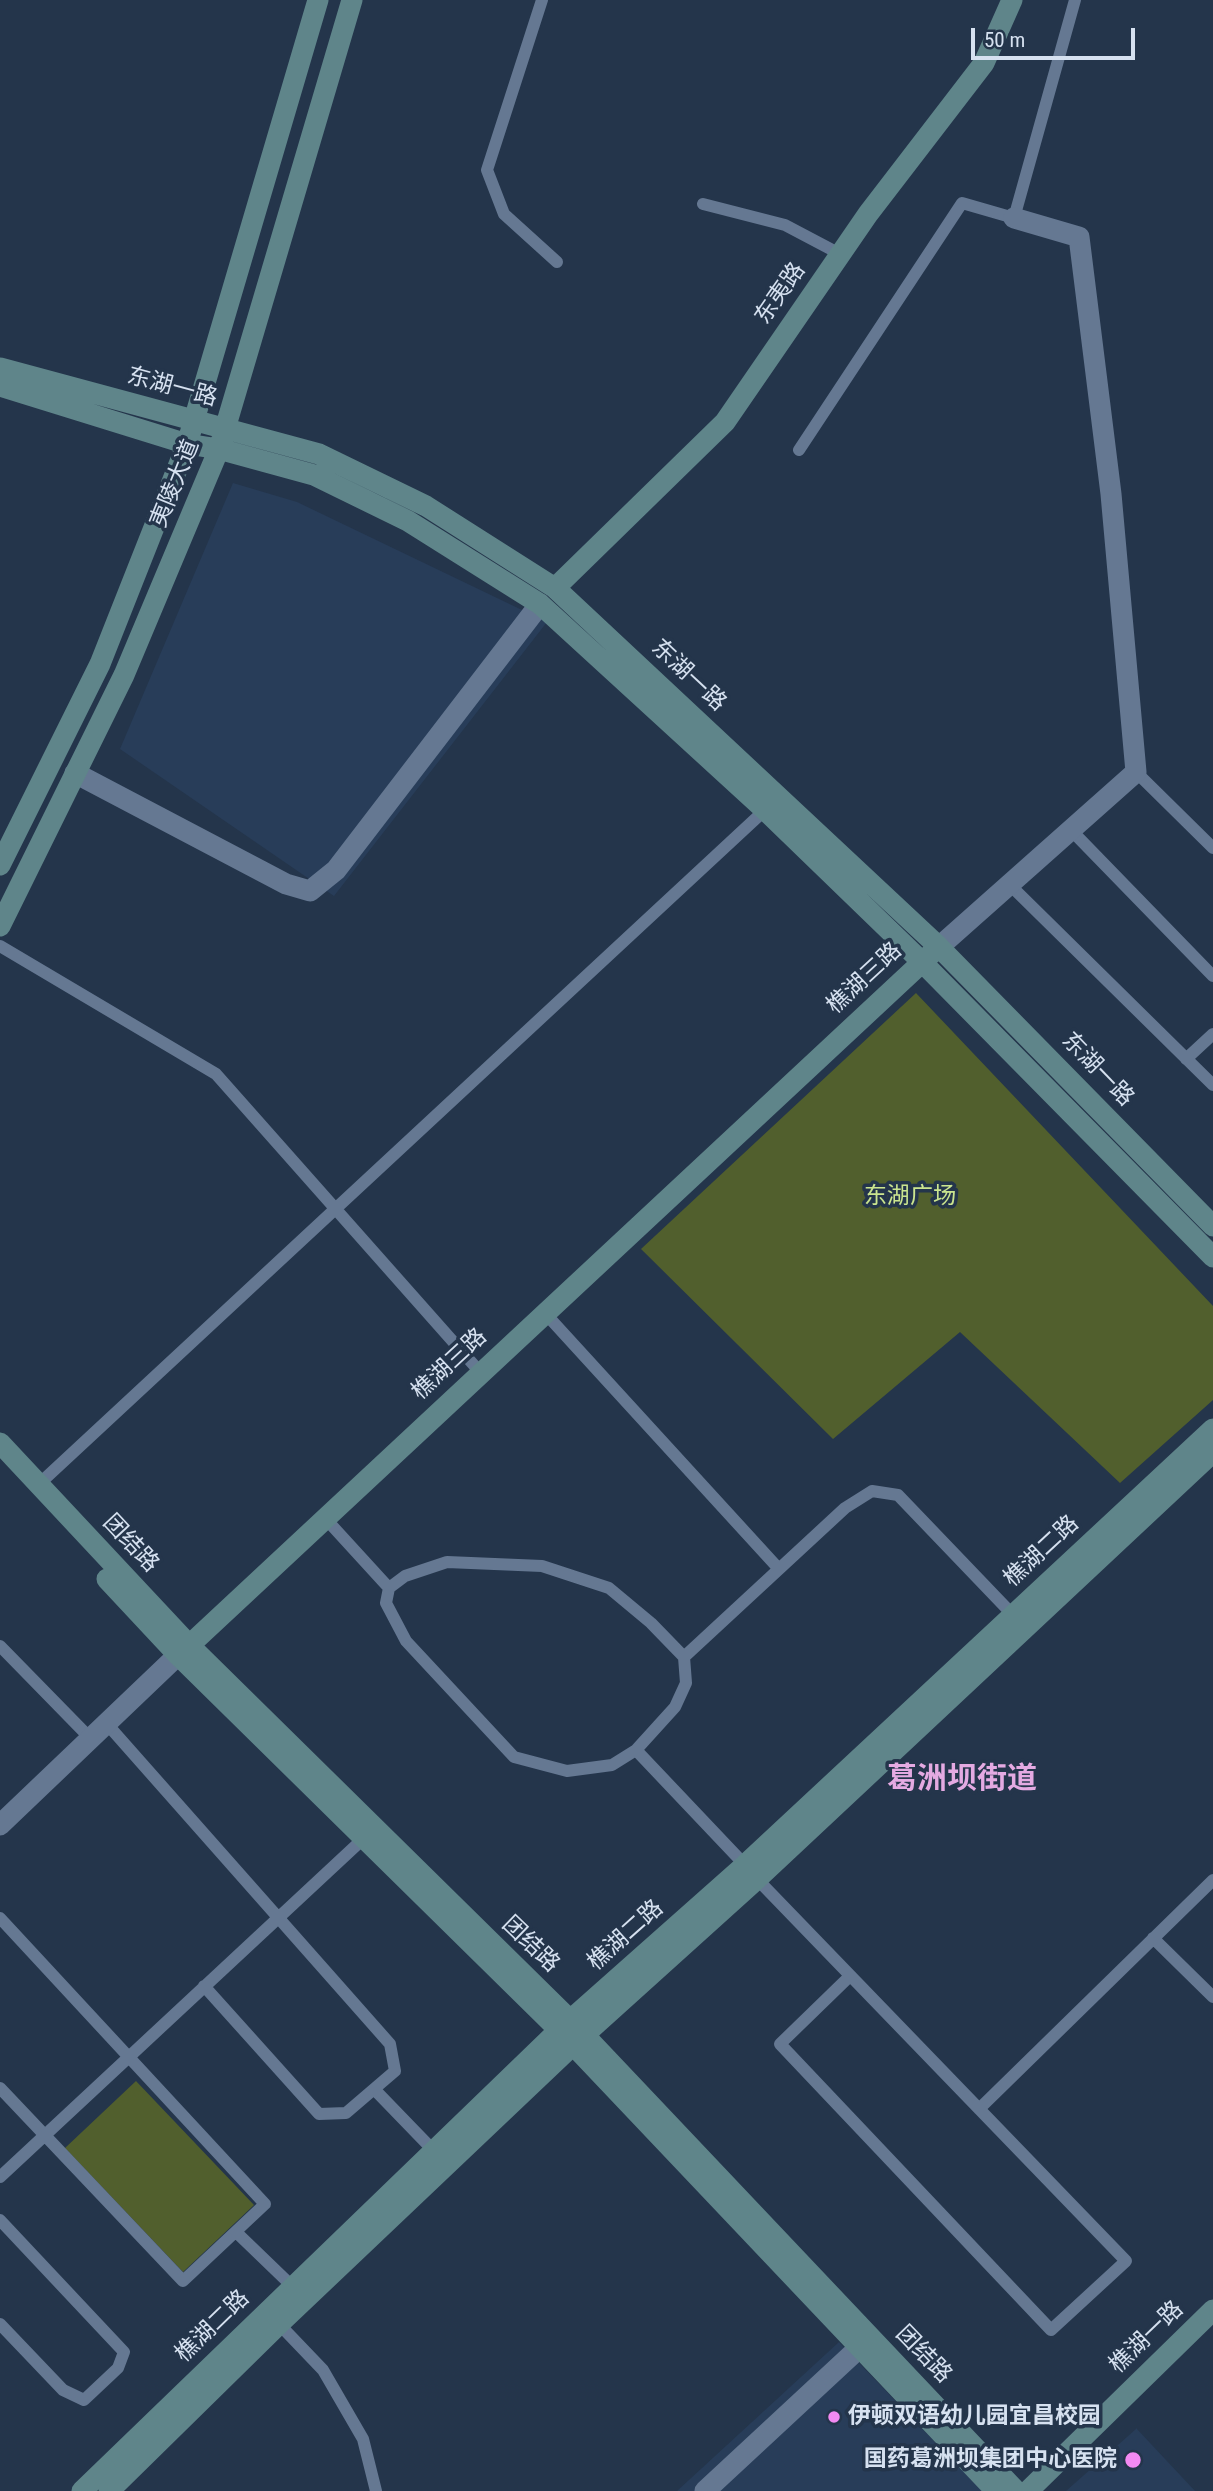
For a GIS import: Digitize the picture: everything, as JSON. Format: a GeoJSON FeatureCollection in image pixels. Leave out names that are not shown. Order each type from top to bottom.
{"type":"FeatureCollection","features":[{"type":"Feature","properties":{"kind":"main road","name":"夷陵大道"},"geometry":{"type":"LineString","coordinates":[[2,854],[100,664],[187,444],[318,0]]}},
{"type":"Feature","properties":{"kind":"main road","name":"夷陵大道"},"geometry":{"type":"LineString","coordinates":[[0,926],[124,675],[222,439],[352,0]]}},
{"type":"Feature","properties":{"kind":"main road","name":"东夷路"},"geometry":{"type":"LineString","coordinates":[[555,588],[725,422],[840,254],[984,62],[1012,0]]}},
{"type":"Feature","properties":{"kind":"main road","name":"东湖一路"},"geometry":{"type":"LineString","coordinates":[[0,368],[193,422],[222,439],[319,454],[426,506],[555,588],[939,947],[1213,1226]]}},
{"type":"Feature","properties":{"kind":"main road"},"geometry":{"type":"LineString","coordinates":[[0,386],[187,444],[222,439],[314,475],[396,515],[540,604],[765,810],[922,962],[1213,1257]]}},
{"type":"Feature","properties":{"kind":"main road","name":"樵湖三路"},"geometry":{"type":"LineString","coordinates":[[184,1650],[939,947]]}},
{"type":"Feature","properties":{"kind":"main road","name":"樵湖二路"},"geometry":{"type":"LineString","coordinates":[[751,1872],[1013,1615],[1213,1429]]}},
{"type":"Feature","properties":{"kind":"main road","name":"团结路"},"geometry":{"type":"LineString","coordinates":[[0,1443],[184,1650],[363,1839],[571,2032],[859,2348],[996,2491]]}},
{"type":"Feature","properties":{"kind":"main road","name":"樵湖二路"},"geometry":{"type":"LineString","coordinates":[[82,2491],[433,2150],[751,1872],[1213,1452]]}},
{"type":"Feature","properties":{"kind":"main road","name":"团结路"},"geometry":{"type":"LineString","coordinates":[[0,1465],[571,2032],[1017,2491]]}},
{"type":"Feature","properties":{"kind":"main road","name":"樵湖二路"},"geometry":{"type":"LineString","coordinates":[[109,2491],[571,2032]]}},
{"type":"Feature","properties":{"kind":"main road","name":"樵湖一路"},"geometry":{"type":"LineString","coordinates":[[1028,2491],[1213,2310]]}},
{"type":"Feature","properties":{"kind":"street"},"geometry":{"type":"LineString","coordinates":[[939,947],[1136,772],[1111,494],[1079,237],[1014,218]]}},
{"type":"Feature","properties":{"kind":"street"},"geometry":{"type":"LineString","coordinates":[[75,773],[286,884],[310,891],[335,870],[376,820],[540,604]]}},
{"type":"Feature","properties":{"kind":"street","name":"樵湖三路"},"geometry":{"type":"LineString","coordinates":[[0,1824],[184,1650]]}},
{"type":"Feature","properties":{"kind":"street"},"geometry":{"type":"LineString","coordinates":[[705,2491],[859,2348]]}},
{"type":"Feature","properties":{"kind":"lane"},"geometry":{"type":"LineString","coordinates":[[542,0],[487,170],[504,214],[556,262]]}},
{"type":"Feature","properties":{"kind":"lane"},"geometry":{"type":"LineString","coordinates":[[799,450],[962,203],[1014,218],[1076,0]]}},
{"type":"Feature","properties":{"kind":"lane"},"geometry":{"type":"LineString","coordinates":[[703,204],[785,225],[840,254]]}},
{"type":"Feature","properties":{"kind":"lane"},"geometry":{"type":"LineString","coordinates":[[1136,772],[1213,848]]}},
{"type":"Feature","properties":{"kind":"lane"},"geometry":{"type":"LineString","coordinates":[[38,1485],[765,810]]}},
{"type":"Feature","properties":{"kind":"lane"},"geometry":{"type":"LineString","coordinates":[[1071,830],[1213,976]]}},
{"type":"Feature","properties":{"kind":"lane"},"geometry":{"type":"LineString","coordinates":[[1009,884],[1213,1085]]}},
{"type":"Feature","properties":{"kind":"lane"},"geometry":{"type":"LineString","coordinates":[[0,946],[216,1074],[480,1372]]}},
{"type":"Feature","properties":{"kind":"lane"},"geometry":{"type":"LineString","coordinates":[[1186,1059],[1213,1034]]}},
{"type":"Feature","properties":{"kind":"lane"},"geometry":{"type":"LineString","coordinates":[[544,1312],[779,1569]]}},
{"type":"Feature","properties":{"kind":"lane"},"geometry":{"type":"LineString","coordinates":[[684,1657],[845,1508],[872,1491],[898,1495],[1013,1615]]}},
{"type":"Feature","properties":{"kind":"lane"},"geometry":{"type":"LineString","coordinates":[[325,1518],[389,1588]]}},
{"type":"Feature","properties":{"kind":"lane"},"geometry":{"type":"LineString","coordinates":[[447,1562],[542,1566],[609,1588],[651,1623],[684,1657],[686,1682],[675,1707],[636,1750],[612,1765],[567,1771],[514,1757],[406,1641],[386,1603],[389,1588],[405,1576],[447,1562]]}},
{"type":"Feature","properties":{"kind":"lane"},"geometry":{"type":"LineString","coordinates":[[0,1646],[99,1732],[278,1918],[390,2044],[395,2071],[346,2113],[319,2114],[204,1986]]}},
{"type":"Feature","properties":{"kind":"lane"},"geometry":{"type":"LineString","coordinates":[[636,1750],[1126,2261],[1051,2330],[780,2044],[850,1976]]}},
{"type":"Feature","properties":{"kind":"lane"},"geometry":{"type":"LineString","coordinates":[[0,2177],[363,1839]]}},
{"type":"Feature","properties":{"kind":"lane"},"geometry":{"type":"LineString","coordinates":[[979,2109],[1213,1880]]}},
{"type":"Feature","properties":{"kind":"lane"},"geometry":{"type":"LineString","coordinates":[[0,1918],[265,2204],[183,2281],[0,2088]]}},
{"type":"Feature","properties":{"kind":"lane"},"geometry":{"type":"LineString","coordinates":[[1153,1938],[1213,1997]]}},
{"type":"Feature","properties":{"kind":"lane"},"geometry":{"type":"LineString","coordinates":[[374,2090],[433,2150]]}},
{"type":"Feature","properties":{"kind":"lane"},"geometry":{"type":"LineString","coordinates":[[0,2220],[124,2352],[118,2368],[84,2400],[64,2390],[0,2324]]}},
{"type":"Feature","properties":{"kind":"lane"},"geometry":{"type":"LineString","coordinates":[[236,2232],[292,2286]]}},
{"type":"Feature","properties":{"kind":"lane"},"geometry":{"type":"LineString","coordinates":[[279,2324],[323,2370],[363,2439],[376,2491]]}},
{"type":"Feature","properties":{"kind":"shaded area"},"geometry":{"type":"Polygon","coordinates":[[[233,483],[297,502],[547,622],[334,896],[120,749],[233,483]]]}},
{"type":"Feature","properties":{"kind":"shaded area","name":"伊顿双语幼儿园宜昌校园"},"geometry":{"type":"Polygon","coordinates":[[[839,2342],[982,2491],[677,2491],[839,2342]]]}},
{"type":"Feature","properties":{"kind":"shaded area","name":"国药葛洲坝集团中心医院"},"geometry":{"type":"Polygon","coordinates":[[[1136,2429],[1195,2491],[1066,2491],[1136,2429]]]}},
{"type":"Feature","properties":{"kind":"green space","name":"东湖广场"},"geometry":{"type":"Polygon","coordinates":[[[916,993],[1213,1306],[1213,1400],[1120,1483],[960,1332],[833,1439],[641,1249],[916,993]]]}},
{"type":"Feature","properties":{"kind":"green space"},"geometry":{"type":"Polygon","coordinates":[[[136,2081],[254,2205],[183,2272],[65,2148],[136,2081]]]}},
{"type":"Feature","properties":{"kind":"place","name":"伊顿双语幼儿园宜昌校园"},"geometry":{"type":"Point","coordinates":[834,2417]}},
{"type":"Feature","properties":{"kind":"place","name":"国药葛洲坝集团中心医院"},"geometry":{"type":"Point","coordinates":[1133,2460]}},
{"type":"Feature","properties":{"kind":"district","name":"葛洲坝街道"},"geometry":{"type":"Point","coordinates":[962,1780]}}]}
